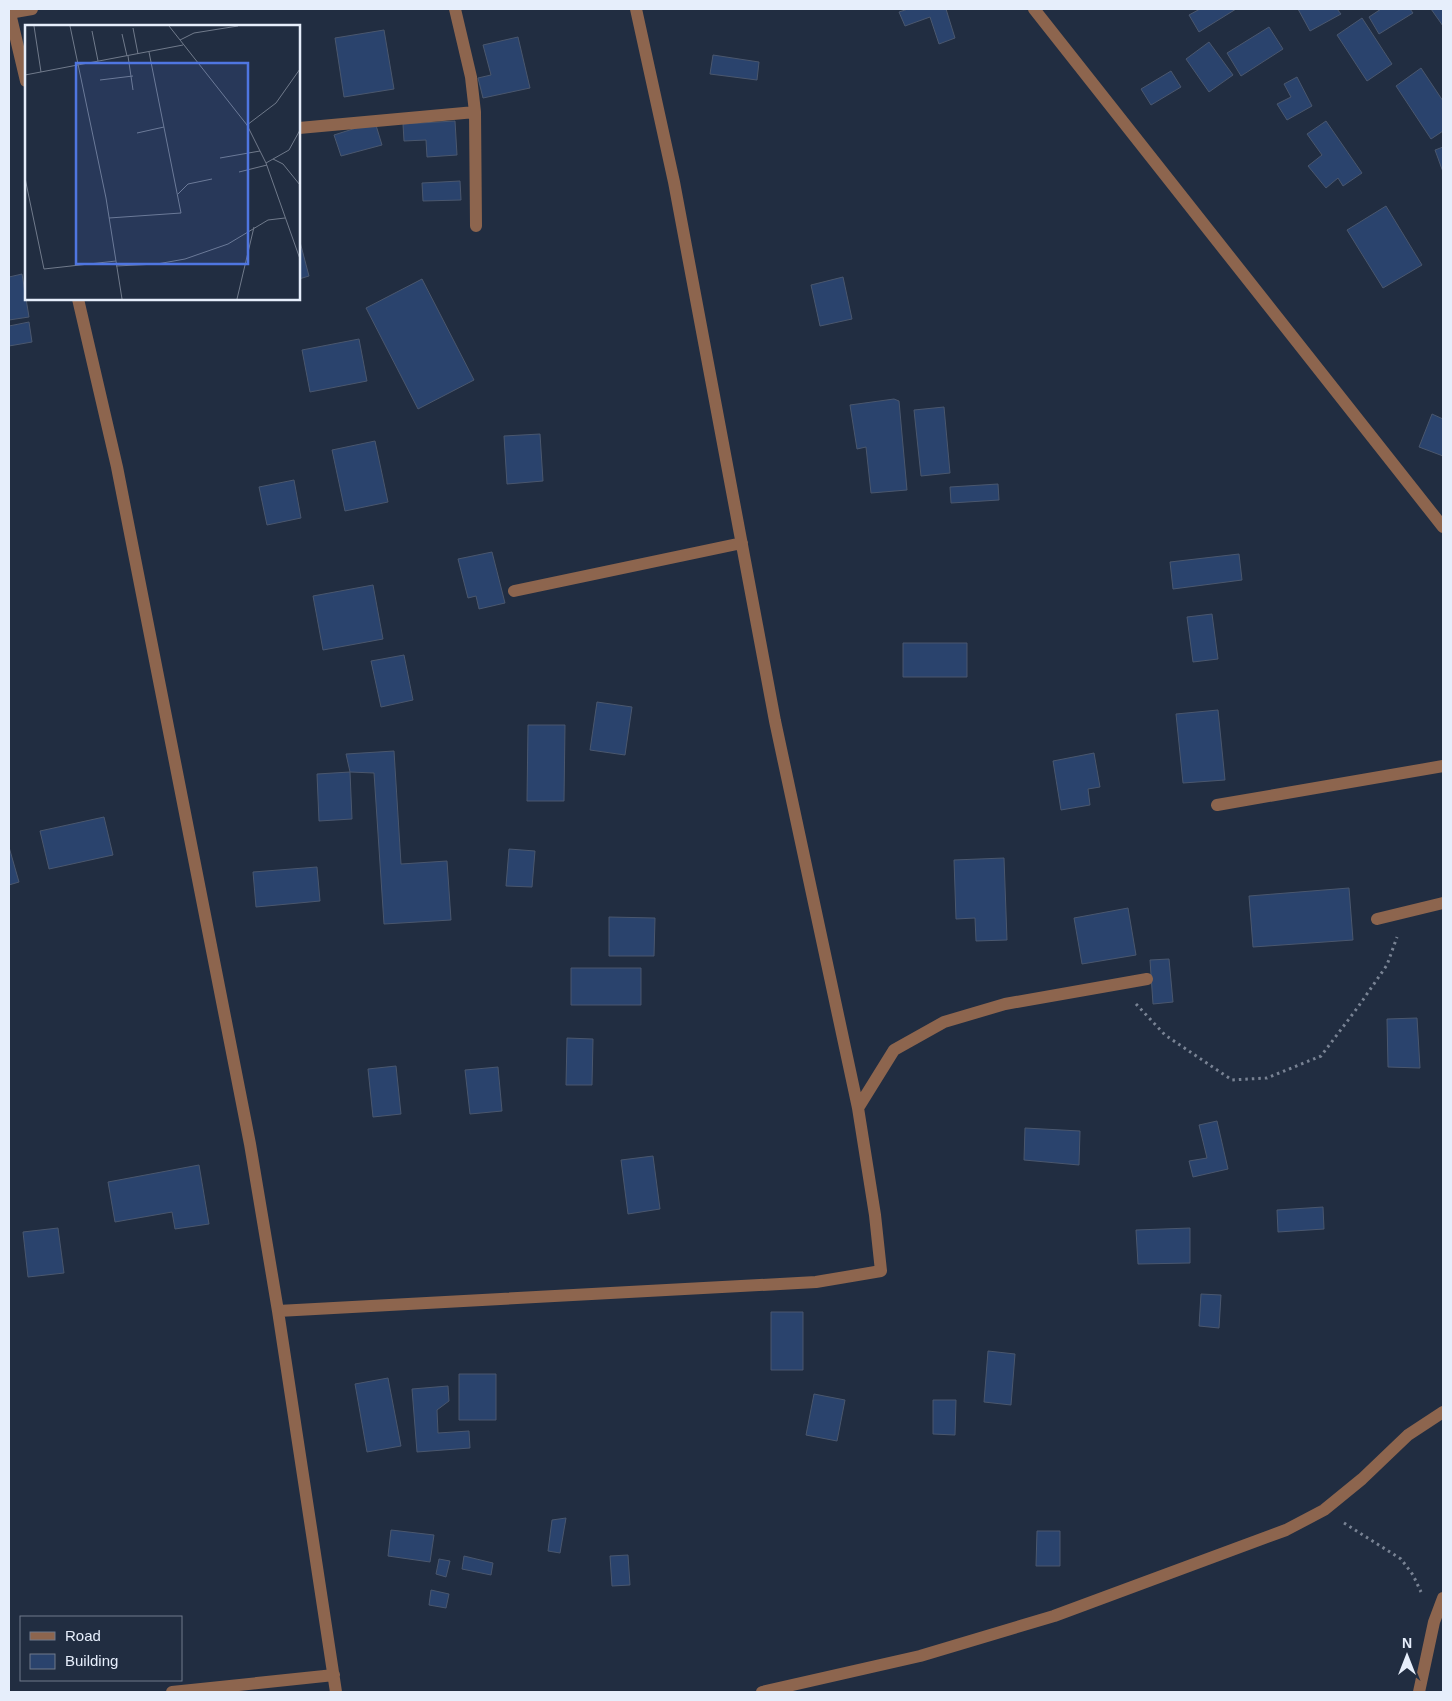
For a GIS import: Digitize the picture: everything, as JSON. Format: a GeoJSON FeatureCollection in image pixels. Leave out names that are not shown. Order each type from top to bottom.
{"type":"FeatureCollection","features":[{"type":"Feature","properties":{"kind":"street"},"geometry":{"type":"LineString","coordinates":[[25,77],[9,12],[32,9]]}},
{"type":"Feature","properties":{"kind":"street"},"geometry":{"type":"LineString","coordinates":[[455,9],[476,112],[476,226]]}},
{"type":"Feature","properties":{"kind":"street"},"geometry":{"type":"LineString","coordinates":[[278,1311],[816,1282],[881,1271],[875,1215],[858,1108],[775,721],[674,182],[636,9]]}},
{"type":"Feature","properties":{"kind":"street"},"geometry":{"type":"LineString","coordinates":[[1034,9],[1443,526]]}},
{"type":"Feature","properties":{"kind":"street"},"geometry":{"type":"LineString","coordinates":[[300,128],[476,112]]}},
{"type":"Feature","properties":{"kind":"street"},"geometry":{"type":"LineString","coordinates":[[78,300],[117,467],[250,1144],[278,1311],[336,1692]]}},
{"type":"Feature","properties":{"kind":"street"},"geometry":{"type":"LineString","coordinates":[[514,591],[742,543]]}},
{"type":"Feature","properties":{"kind":"street"},"geometry":{"type":"LineString","coordinates":[[1217,805],[1443,766]]}},
{"type":"Feature","properties":{"kind":"street"},"geometry":{"type":"LineString","coordinates":[[1376,919],[1443,904]]}},
{"type":"Feature","properties":{"kind":"street"},"geometry":{"type":"LineString","coordinates":[[858,1108],[894,1050],[944,1022],[1005,1004],[1147,978]]}},
{"type":"Feature","properties":{"kind":"street"},"geometry":{"type":"LineString","coordinates":[[762,1692],[920,1656],[1054,1616],[1286,1530],[1324,1510],[1362,1479],[1408,1435],[1443,1412]]}},
{"type":"Feature","properties":{"kind":"street"},"geometry":{"type":"LineString","coordinates":[[1418,1692],[1434,1622],[1443,1598]]}},
{"type":"Feature","properties":{"kind":"street"},"geometry":{"type":"LineString","coordinates":[[172,1692],[334,1675]]}},
{"type":"Feature","properties":{"kind":"path"},"geometry":{"type":"LineString","coordinates":[[1117,984],[1165,1035],[1232,1080],[1266,1078],[1321,1056],[1387,965],[1406,912]]}},
{"type":"Feature","properties":{"kind":"path"},"geometry":{"type":"LineString","coordinates":[[1324,1510],[1401,1558],[1413,1575],[1434,1622]]}},
{"type":"Feature","properties":{"kind":"building"},"geometry":{"type":"Polygon","coordinates":[[[908,9],[946,9],[955,38],[939,44],[930,17],[905,26],[899,12],[908,9]]]}},
{"type":"Feature","properties":{"kind":"building"},"geometry":{"type":"Polygon","coordinates":[[[1200,9],[1236,9],[1199,32],[1189,15],[1200,9]]]}},
{"type":"Feature","properties":{"kind":"building"},"geometry":{"type":"Polygon","coordinates":[[[1298,9],[1337,9],[1341,14],[1310,31],[1298,9]]]}},
{"type":"Feature","properties":{"kind":"building"},"geometry":{"type":"Polygon","coordinates":[[[1381,9],[1410,9],[1413,13],[1379,34],[1369,17],[1381,9]]]}},
{"type":"Feature","properties":{"kind":"building"},"geometry":{"type":"Polygon","coordinates":[[[1431,9],[1443,9],[1443,26],[1431,9]]]}},
{"type":"Feature","properties":{"kind":"building"},"geometry":{"type":"Polygon","coordinates":[[[1362,18],[1392,64],[1367,81],[1337,35],[1362,18]]]}},
{"type":"Feature","properties":{"kind":"building"},"geometry":{"type":"Polygon","coordinates":[[[1269,27],[1283,49],[1241,76],[1227,53],[1269,27]]]}},
{"type":"Feature","properties":{"kind":"building"},"geometry":{"type":"Polygon","coordinates":[[[384,30],[394,89],[344,97],[335,38],[384,30]]]}},
{"type":"Feature","properties":{"kind":"building"},"geometry":{"type":"Polygon","coordinates":[[[518,37],[530,88],[483,98],[478,78],[491,75],[483,45],[518,37]]]}},
{"type":"Feature","properties":{"kind":"building"},"geometry":{"type":"Polygon","coordinates":[[[1209,42],[1233,75],[1209,92],[1186,59],[1209,42]]]}},
{"type":"Feature","properties":{"kind":"building"},"geometry":{"type":"Polygon","coordinates":[[[713,55],[759,62],[757,80],[710,74],[713,55]]]}},
{"type":"Feature","properties":{"kind":"building"},"geometry":{"type":"Polygon","coordinates":[[[1421,68],[1443,101],[1443,131],[1431,139],[1396,86],[1421,68]]]}},
{"type":"Feature","properties":{"kind":"building"},"geometry":{"type":"Polygon","coordinates":[[[1171,71],[1181,87],[1151,105],[1141,89],[1171,71]]]}},
{"type":"Feature","properties":{"kind":"building"},"geometry":{"type":"Polygon","coordinates":[[[1297,77],[1312,106],[1287,120],[1277,104],[1291,97],[1284,84],[1297,77]]]}},
{"type":"Feature","properties":{"kind":"building"},"geometry":{"type":"Polygon","coordinates":[[[455,121],[457,155],[427,157],[426,140],[404,141],[403,124],[455,121]]]}},
{"type":"Feature","properties":{"kind":"building"},"geometry":{"type":"Polygon","coordinates":[[[1326,121],[1362,173],[1343,186],[1338,178],[1326,188],[1308,166],[1322,155],[1307,134],[1326,121]]]}},
{"type":"Feature","properties":{"kind":"building"},"geometry":{"type":"Polygon","coordinates":[[[375,122],[382,145],[341,156],[334,135],[375,122]]]}},
{"type":"Feature","properties":{"kind":"building"},"geometry":{"type":"Polygon","coordinates":[[[1443,147],[1443,172],[1435,150],[1443,147]]]}},
{"type":"Feature","properties":{"kind":"building"},"geometry":{"type":"Polygon","coordinates":[[[460,181],[461,200],[423,201],[422,183],[460,181]]]}},
{"type":"Feature","properties":{"kind":"building"},"geometry":{"type":"Polygon","coordinates":[[[1386,206],[1422,265],[1383,288],[1347,230],[1386,206]]]}},
{"type":"Feature","properties":{"kind":"building"},"geometry":{"type":"Polygon","coordinates":[[[300,242],[309,276],[300,279],[300,242]]]}},
{"type":"Feature","properties":{"kind":"building"},"geometry":{"type":"Polygon","coordinates":[[[22,274],[29,317],[9,320],[9,277],[22,274]]]}},
{"type":"Feature","properties":{"kind":"building"},"geometry":{"type":"Polygon","coordinates":[[[843,277],[852,319],[820,326],[811,285],[843,277]]]}},
{"type":"Feature","properties":{"kind":"building"},"geometry":{"type":"Polygon","coordinates":[[[422,279],[474,380],[418,409],[366,308],[422,279]]]}},
{"type":"Feature","properties":{"kind":"building"},"geometry":{"type":"Polygon","coordinates":[[[29,322],[32,342],[9,346],[9,326],[29,322]]]}},
{"type":"Feature","properties":{"kind":"building"},"geometry":{"type":"Polygon","coordinates":[[[359,339],[367,381],[310,392],[302,350],[359,339]]]}},
{"type":"Feature","properties":{"kind":"building"},"geometry":{"type":"Polygon","coordinates":[[[894,399],[899,401],[907,490],[871,493],[866,447],[857,449],[850,405],[894,399]]]}},
{"type":"Feature","properties":{"kind":"building"},"geometry":{"type":"Polygon","coordinates":[[[944,407],[950,473],[921,476],[914,410],[944,407]]]}},
{"type":"Feature","properties":{"kind":"building"},"geometry":{"type":"Polygon","coordinates":[[[1432,414],[1443,419],[1443,456],[1419,447],[1432,414]]]}},
{"type":"Feature","properties":{"kind":"building"},"geometry":{"type":"Polygon","coordinates":[[[540,434],[543,481],[507,484],[504,436],[540,434]]]}},
{"type":"Feature","properties":{"kind":"building"},"geometry":{"type":"Polygon","coordinates":[[[375,441],[388,502],[345,511],[332,450],[375,441]]]}},
{"type":"Feature","properties":{"kind":"building"},"geometry":{"type":"Polygon","coordinates":[[[294,480],[301,518],[267,525],[259,487],[294,480]]]}},
{"type":"Feature","properties":{"kind":"building"},"geometry":{"type":"Polygon","coordinates":[[[998,484],[999,500],[951,503],[950,487],[998,484]]]}},
{"type":"Feature","properties":{"kind":"building"},"geometry":{"type":"Polygon","coordinates":[[[492,552],[505,603],[479,609],[476,596],[468,598],[458,559],[492,552]]]}},
{"type":"Feature","properties":{"kind":"building"},"geometry":{"type":"Polygon","coordinates":[[[1239,554],[1242,580],[1173,589],[1170,562],[1239,554]]]}},
{"type":"Feature","properties":{"kind":"building"},"geometry":{"type":"Polygon","coordinates":[[[373,585],[383,639],[323,650],[313,596],[373,585]]]}},
{"type":"Feature","properties":{"kind":"building"},"geometry":{"type":"Polygon","coordinates":[[[1212,614],[1218,659],[1193,662],[1187,617],[1212,614]]]}},
{"type":"Feature","properties":{"kind":"building"},"geometry":{"type":"Polygon","coordinates":[[[903,643],[967,643],[967,677],[903,677],[903,643]]]}},
{"type":"Feature","properties":{"kind":"building"},"geometry":{"type":"Polygon","coordinates":[[[404,655],[413,700],[381,707],[371,661],[404,655]]]}},
{"type":"Feature","properties":{"kind":"building"},"geometry":{"type":"Polygon","coordinates":[[[597,702],[632,707],[625,755],[590,750],[597,702]]]}},
{"type":"Feature","properties":{"kind":"building"},"geometry":{"type":"Polygon","coordinates":[[[1218,710],[1225,780],[1183,783],[1176,714],[1218,710]]]}},
{"type":"Feature","properties":{"kind":"building"},"geometry":{"type":"Polygon","coordinates":[[[528,725],[565,725],[564,801],[527,801],[528,725]]]}},
{"type":"Feature","properties":{"kind":"building"},"geometry":{"type":"Polygon","coordinates":[[[394,751],[401,864],[447,861],[451,920],[384,924],[374,773],[350,772],[346,754],[394,751]]]}},
{"type":"Feature","properties":{"kind":"building"},"geometry":{"type":"Polygon","coordinates":[[[1094,753],[1100,787],[1088,789],[1090,805],[1061,810],[1053,761],[1094,753]]]}},
{"type":"Feature","properties":{"kind":"building"},"geometry":{"type":"Polygon","coordinates":[[[350,772],[352,819],[319,821],[317,774],[350,772]]]}},
{"type":"Feature","properties":{"kind":"building"},"geometry":{"type":"Polygon","coordinates":[[[104,817],[113,855],[49,869],[40,831],[104,817]]]}},
{"type":"Feature","properties":{"kind":"building"},"geometry":{"type":"Polygon","coordinates":[[[9,847],[19,882],[9,885],[9,847]]]}},
{"type":"Feature","properties":{"kind":"building"},"geometry":{"type":"Polygon","coordinates":[[[509,849],[535,851],[532,887],[506,886],[509,849]]]}},
{"type":"Feature","properties":{"kind":"building"},"geometry":{"type":"Polygon","coordinates":[[[1004,858],[1007,940],[976,941],[975,918],[956,919],[954,860],[1004,858]]]}},
{"type":"Feature","properties":{"kind":"building"},"geometry":{"type":"Polygon","coordinates":[[[317,867],[320,901],[256,907],[253,872],[317,867]]]}},
{"type":"Feature","properties":{"kind":"building"},"geometry":{"type":"Polygon","coordinates":[[[1349,888],[1353,940],[1253,947],[1249,896],[1349,888]]]}},
{"type":"Feature","properties":{"kind":"building"},"geometry":{"type":"Polygon","coordinates":[[[1128,908],[1136,955],[1082,964],[1074,918],[1128,908]]]}},
{"type":"Feature","properties":{"kind":"building"},"geometry":{"type":"Polygon","coordinates":[[[609,917],[655,918],[654,956],[609,956],[609,917]]]}},
{"type":"Feature","properties":{"kind":"building"},"geometry":{"type":"Polygon","coordinates":[[[1169,959],[1173,1002],[1153,1004],[1150,960],[1169,959]]]}},
{"type":"Feature","properties":{"kind":"building"},"geometry":{"type":"Polygon","coordinates":[[[571,968],[641,968],[641,1005],[571,1005],[571,968]]]}},
{"type":"Feature","properties":{"kind":"building"},"geometry":{"type":"Polygon","coordinates":[[[1417,1018],[1420,1068],[1388,1067],[1387,1019],[1417,1018]]]}},
{"type":"Feature","properties":{"kind":"building"},"geometry":{"type":"Polygon","coordinates":[[[567,1038],[593,1039],[592,1085],[566,1085],[567,1038]]]}},
{"type":"Feature","properties":{"kind":"building"},"geometry":{"type":"Polygon","coordinates":[[[396,1066],[401,1114],[373,1117],[368,1069],[396,1066]]]}},
{"type":"Feature","properties":{"kind":"building"},"geometry":{"type":"Polygon","coordinates":[[[498,1067],[502,1111],[470,1114],[465,1070],[498,1067]]]}},
{"type":"Feature","properties":{"kind":"building"},"geometry":{"type":"Polygon","coordinates":[[[1217,1121],[1228,1169],[1193,1177],[1189,1161],[1207,1158],[1199,1125],[1217,1121]]]}},
{"type":"Feature","properties":{"kind":"building"},"geometry":{"type":"Polygon","coordinates":[[[1025,1128],[1080,1131],[1079,1165],[1024,1160],[1025,1128]]]}},
{"type":"Feature","properties":{"kind":"building"},"geometry":{"type":"Polygon","coordinates":[[[653,1156],[660,1209],[628,1214],[621,1160],[653,1156]]]}},
{"type":"Feature","properties":{"kind":"building"},"geometry":{"type":"Polygon","coordinates":[[[199,1165],[209,1224],[175,1229],[172,1212],[115,1222],[108,1182],[199,1165]]]}},
{"type":"Feature","properties":{"kind":"building"},"geometry":{"type":"Polygon","coordinates":[[[1323,1207],[1324,1229],[1278,1232],[1277,1210],[1323,1207]]]}},
{"type":"Feature","properties":{"kind":"building"},"geometry":{"type":"Polygon","coordinates":[[[58,1228],[64,1273],[28,1277],[23,1232],[58,1228]]]}},
{"type":"Feature","properties":{"kind":"building"},"geometry":{"type":"Polygon","coordinates":[[[1190,1228],[1190,1263],[1138,1264],[1136,1230],[1190,1228]]]}},
{"type":"Feature","properties":{"kind":"building"},"geometry":{"type":"Polygon","coordinates":[[[1201,1294],[1221,1295],[1219,1328],[1199,1326],[1201,1294]]]}},
{"type":"Feature","properties":{"kind":"building"},"geometry":{"type":"Polygon","coordinates":[[[771,1312],[803,1312],[803,1370],[771,1370],[771,1312]]]}},
{"type":"Feature","properties":{"kind":"building"},"geometry":{"type":"Polygon","coordinates":[[[988,1351],[1015,1354],[1011,1405],[984,1402],[988,1351]]]}},
{"type":"Feature","properties":{"kind":"building"},"geometry":{"type":"Polygon","coordinates":[[[459,1374],[496,1374],[496,1420],[459,1420],[459,1374]]]}},
{"type":"Feature","properties":{"kind":"building"},"geometry":{"type":"Polygon","coordinates":[[[388,1378],[401,1446],[367,1452],[355,1384],[388,1378]]]}},
{"type":"Feature","properties":{"kind":"building"},"geometry":{"type":"Polygon","coordinates":[[[448,1386],[449,1401],[437,1410],[438,1433],[469,1431],[470,1448],[417,1452],[412,1389],[448,1386]]]}},
{"type":"Feature","properties":{"kind":"building"},"geometry":{"type":"Polygon","coordinates":[[[814,1394],[845,1400],[837,1441],[806,1435],[814,1394]]]}},
{"type":"Feature","properties":{"kind":"building"},"geometry":{"type":"Polygon","coordinates":[[[933,1400],[956,1400],[955,1435],[933,1434],[933,1400]]]}},
{"type":"Feature","properties":{"kind":"building"},"geometry":{"type":"Polygon","coordinates":[[[566,1518],[560,1553],[548,1551],[552,1520],[566,1518]]]}},
{"type":"Feature","properties":{"kind":"building"},"geometry":{"type":"Polygon","coordinates":[[[391,1530],[434,1535],[430,1562],[388,1556],[391,1530]]]}},
{"type":"Feature","properties":{"kind":"building"},"geometry":{"type":"Polygon","coordinates":[[[1037,1531],[1060,1531],[1060,1566],[1036,1566],[1037,1531]]]}},
{"type":"Feature","properties":{"kind":"building"},"geometry":{"type":"Polygon","coordinates":[[[628,1555],[630,1585],[612,1586],[610,1556],[628,1555]]]}},
{"type":"Feature","properties":{"kind":"building"},"geometry":{"type":"Polygon","coordinates":[[[464,1556],[493,1563],[491,1575],[462,1569],[464,1556]]]}},
{"type":"Feature","properties":{"kind":"building"},"geometry":{"type":"Polygon","coordinates":[[[439,1559],[450,1561],[446,1577],[436,1574],[439,1559]]]}},
{"type":"Feature","properties":{"kind":"building"},"geometry":{"type":"Polygon","coordinates":[[[431,1590],[449,1594],[446,1608],[429,1605],[431,1590]]]}}]}
